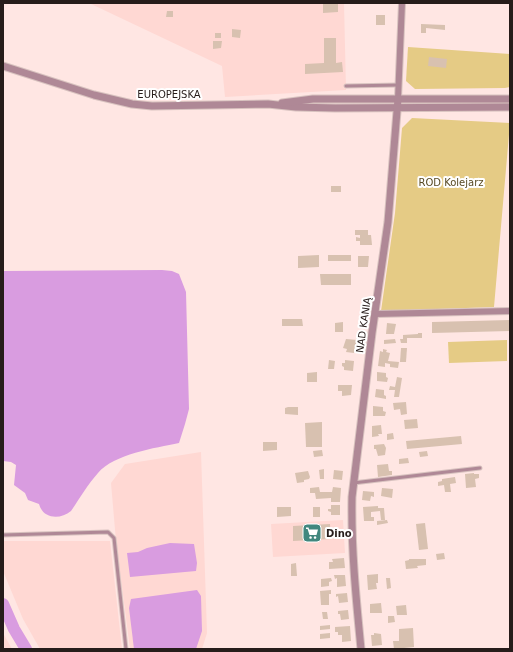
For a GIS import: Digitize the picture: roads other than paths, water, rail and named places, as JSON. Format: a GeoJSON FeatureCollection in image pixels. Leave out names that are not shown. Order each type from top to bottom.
{"type":"FeatureCollection","features":[{"type":"Feature","properties":{"kind":"street","name":"NAD KANIĄ"},"geometry":{"type":"LineString","coordinates":[[360,649],[354,581],[352,528],[353,483],[388,222],[399,85],[402,3]]}},
{"type":"Feature","properties":{"kind":"street","name":"EUROPEJSKA"},"geometry":{"type":"LineString","coordinates":[[3,66],[94,95],[132,104],[152,106],[268,104],[313,99],[510,99]]}},
{"type":"Feature","properties":{"kind":"street","name":"EUROPEJSKA"},"geometry":{"type":"LineString","coordinates":[[268,104],[296,107],[510,107]]}},
{"type":"Feature","properties":{"kind":"street"},"geometry":{"type":"LineString","coordinates":[[375,314],[510,311]]}},
{"type":"Feature","properties":{"kind":"lane"},"geometry":{"type":"LineString","coordinates":[[346,86],[399,85]]}},
{"type":"Feature","properties":{"kind":"lane"},"geometry":{"type":"LineString","coordinates":[[353,483],[480,468]]}},
{"type":"Feature","properties":{"kind":"lane"},"geometry":{"type":"LineString","coordinates":[[3,535],[108,532],[114,538],[126,649]]}},
{"type":"Feature","properties":{"kind":"waterway"},"geometry":{"type":"LineString","coordinates":[[3,604],[14,629],[26,649]]}},
{"type":"Feature","properties":{"kind":"place","name":"Dino"},"geometry":{"type":"Point","coordinates":[312,533]}},
{"type":"Feature","properties":{"kind":"park label","name":"ROD Kolejarz"},"geometry":{"type":"Point","coordinates":[451,182]}}]}
